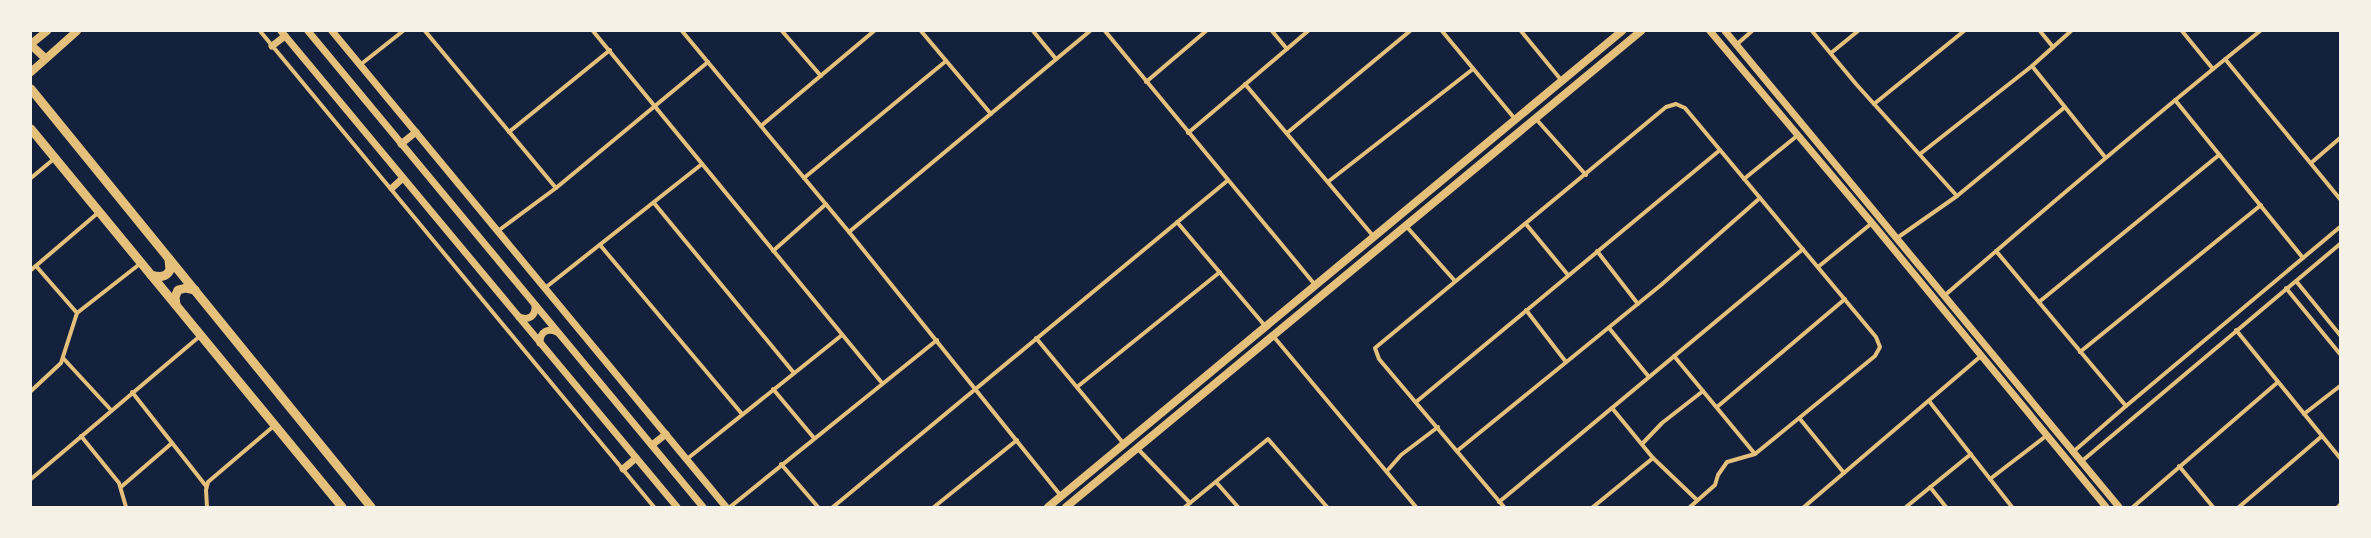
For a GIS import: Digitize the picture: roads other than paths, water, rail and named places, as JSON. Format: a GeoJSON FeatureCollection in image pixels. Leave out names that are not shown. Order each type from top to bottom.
{"type":"FeatureCollection","features":[{"type":"Feature","properties":{"kind":"main road"},"geometry":{"type":"LineString","coordinates":[[45,58],[31,44],[47,31]]}},
{"type":"Feature","properties":{"kind":"main road"},"geometry":{"type":"LineString","coordinates":[[31,72],[77,31]]}},
{"type":"Feature","properties":{"kind":"main road"},"geometry":{"type":"LineString","coordinates":[[1048,507],[1266,328],[1622,31]]}},
{"type":"Feature","properties":{"kind":"main road"},"geometry":{"type":"LineString","coordinates":[[1066,507],[1179,412],[1274,337],[1456,183],[1536,119],[1641,31]]}},
{"type":"Feature","properties":{"kind":"main road"},"geometry":{"type":"LineString","coordinates":[[31,89],[371,507]]}},
{"type":"Feature","properties":{"kind":"main road"},"geometry":{"type":"LineString","coordinates":[[31,128],[342,507]]}},
{"type":"Feature","properties":{"kind":"main road"},"geometry":{"type":"LineString","coordinates":[[1449,175],[1456,183]]}},
{"type":"Feature","properties":{"kind":"main road"},"geometry":{"type":"LineString","coordinates":[[151,275],[161,277],[169,273],[171,266],[169,258]]}},
{"type":"Feature","properties":{"kind":"main road"},"geometry":{"type":"LineString","coordinates":[[176,305],[175,297],[178,290],[186,288],[195,290]]}},
{"type":"Feature","properties":{"kind":"main road"},"geometry":{"type":"LineString","coordinates":[[1173,404],[1179,412]]}},
{"type":"Feature","properties":{"kind":"street"},"geometry":{"type":"LineString","coordinates":[[260,31],[392,188],[654,507]]}},
{"type":"Feature","properties":{"kind":"street"},"geometry":{"type":"LineString","coordinates":[[308,31],[703,507]]}},
{"type":"Feature","properties":{"kind":"street"},"geometry":{"type":"LineString","coordinates":[[332,31],[726,507]]}},
{"type":"Feature","properties":{"kind":"street"},"geometry":{"type":"LineString","coordinates":[[360,65],[403,31]]}},
{"type":"Feature","properties":{"kind":"street"},"geometry":{"type":"LineString","coordinates":[[425,31],[556,188]]}},
{"type":"Feature","properties":{"kind":"street"},"geometry":{"type":"LineString","coordinates":[[594,31],[882,383]]}},
{"type":"Feature","properties":{"kind":"street"},"geometry":{"type":"LineString","coordinates":[[682,31],[849,232],[976,388],[1061,496]]}},
{"type":"Feature","properties":{"kind":"street"},"geometry":{"type":"LineString","coordinates":[[782,31],[821,76]]}},
{"type":"Feature","properties":{"kind":"street"},"geometry":{"type":"LineString","coordinates":[[866,31],[869,35]]}},
{"type":"Feature","properties":{"kind":"street"},"geometry":{"type":"LineString","coordinates":[[761,126],[874,31]]}},
{"type":"Feature","properties":{"kind":"street"},"geometry":{"type":"LineString","coordinates":[[921,31],[991,114]]}},
{"type":"Feature","properties":{"kind":"street"},"geometry":{"type":"LineString","coordinates":[[1033,31],[1056,59]]}},
{"type":"Feature","properties":{"kind":"street"},"geometry":{"type":"LineString","coordinates":[[849,232],[1090,31]]}},
{"type":"Feature","properties":{"kind":"street"},"geometry":{"type":"LineString","coordinates":[[1105,31],[1227,181],[1316,286]]}},
{"type":"Feature","properties":{"kind":"street"},"geometry":{"type":"LineString","coordinates":[[1146,82],[1206,31]]}},
{"type":"Feature","properties":{"kind":"street"},"geometry":{"type":"LineString","coordinates":[[1272,31],[1287,49]]}},
{"type":"Feature","properties":{"kind":"street"},"geometry":{"type":"LineString","coordinates":[[1188,133],[1308,31]]}},
{"type":"Feature","properties":{"kind":"street"},"geometry":{"type":"LineString","coordinates":[[1287,133],[1410,31]]}},
{"type":"Feature","properties":{"kind":"street"},"geometry":{"type":"LineString","coordinates":[[1442,31],[1515,119]]}},
{"type":"Feature","properties":{"kind":"street"},"geometry":{"type":"LineString","coordinates":[[1521,31],[1562,81]]}},
{"type":"Feature","properties":{"kind":"street"},"geometry":{"type":"LineString","coordinates":[[1710,31],[1872,222],[2046,436],[2106,507]]}},
{"type":"Feature","properties":{"kind":"street"},"geometry":{"type":"LineString","coordinates":[[1725,31],[1965,322],[2082,461],[2118,507]]}},
{"type":"Feature","properties":{"kind":"street"},"geometry":{"type":"LineString","coordinates":[[1736,45],[1752,31]]}},
{"type":"Feature","properties":{"kind":"street"},"geometry":{"type":"LineString","coordinates":[[1812,31],[1874,104],[1957,196]]}},
{"type":"Feature","properties":{"kind":"street"},"geometry":{"type":"LineString","coordinates":[[1831,53],[1858,31]]}},
{"type":"Feature","properties":{"kind":"street"},"geometry":{"type":"LineString","coordinates":[[1874,104],[1964,31]]}},
{"type":"Feature","properties":{"kind":"street"},"geometry":{"type":"LineString","coordinates":[[2040,31],[2053,47]]}},
{"type":"Feature","properties":{"kind":"street"},"geometry":{"type":"LineString","coordinates":[[1920,154],[2032,66],[2071,31]]}},
{"type":"Feature","properties":{"kind":"street"},"geometry":{"type":"LineString","coordinates":[[2182,31],[2213,69]]}},
{"type":"Feature","properties":{"kind":"street"},"geometry":{"type":"LineString","coordinates":[[1944,296],[2058,200],[2105,157],[2260,31]]}},
{"type":"Feature","properties":{"kind":"street"},"geometry":{"type":"LineString","coordinates":[[272,46],[283,33],[677,507]]}},
{"type":"Feature","properties":{"kind":"street"},"geometry":{"type":"LineString","coordinates":[[509,132],[610,50]]}},
{"type":"Feature","properties":{"kind":"street"},"geometry":{"type":"LineString","coordinates":[[2225,59],[2340,199]]}},
{"type":"Feature","properties":{"kind":"street"},"geometry":{"type":"LineString","coordinates":[[498,231],[556,188],[708,62]]}},
{"type":"Feature","properties":{"kind":"street"},"geometry":{"type":"LineString","coordinates":[[804,178],[946,62]]}},
{"type":"Feature","properties":{"kind":"street"},"geometry":{"type":"LineString","coordinates":[[2032,66],[2105,157]]}},
{"type":"Feature","properties":{"kind":"street"},"geometry":{"type":"LineString","coordinates":[[1329,182],[1473,69]]}},
{"type":"Feature","properties":{"kind":"street"},"geometry":{"type":"LineString","coordinates":[[1245,84],[1374,237]]}},
{"type":"Feature","properties":{"kind":"street"},"geometry":{"type":"LineString","coordinates":[[2175,100],[2303,258]]}},
{"type":"Feature","properties":{"kind":"street"},"geometry":{"type":"LineString","coordinates":[[1504,507],[1379,359],[1375,348],[1586,175],[1666,107],[1676,104],[1685,108],[1845,299],[1876,337],[1880,348],[1875,356],[1800,419],[1755,454],[1727,462],[1718,475],[1715,485],[1690,507]]}},
{"type":"Feature","properties":{"kind":"street"},"geometry":{"type":"LineString","coordinates":[[1897,238],[1957,196],[2065,107]]}},
{"type":"Feature","properties":{"kind":"street"},"geometry":{"type":"LineString","coordinates":[[1536,119],[1586,175]]}},
{"type":"Feature","properties":{"kind":"street"},"geometry":{"type":"LineString","coordinates":[[401,144],[416,132]]}},
{"type":"Feature","properties":{"kind":"street"},"geometry":{"type":"LineString","coordinates":[[1744,179],[1798,135]]}},
{"type":"Feature","properties":{"kind":"street"},"geometry":{"type":"LineString","coordinates":[[2311,163],[2340,138]]}},
{"type":"Feature","properties":{"kind":"street"},"geometry":{"type":"LineString","coordinates":[[1416,402],[1720,150]]}},
{"type":"Feature","properties":{"kind":"street"},"geometry":{"type":"LineString","coordinates":[[2039,302],[2219,155]]}},
{"type":"Feature","properties":{"kind":"street"},"geometry":{"type":"LineString","coordinates":[[31,178],[55,158]]}},
{"type":"Feature","properties":{"kind":"street"},"geometry":{"type":"LineString","coordinates":[[545,288],[702,164]]}},
{"type":"Feature","properties":{"kind":"street"},"geometry":{"type":"LineString","coordinates":[[392,188],[403,178]]}},
{"type":"Feature","properties":{"kind":"street"},"geometry":{"type":"LineString","coordinates":[[833,507],[1227,181]]}},
{"type":"Feature","properties":{"kind":"street"},"geometry":{"type":"LineString","coordinates":[[1458,451],[1638,304],[1760,198]]}},
{"type":"Feature","properties":{"kind":"street"},"geometry":{"type":"LineString","coordinates":[[654,202],[794,373]]}},
{"type":"Feature","properties":{"kind":"street"},"geometry":{"type":"LineString","coordinates":[[773,251],[826,204]]}},
{"type":"Feature","properties":{"kind":"street"},"geometry":{"type":"LineString","coordinates":[[2080,352],[2261,205]]}},
{"type":"Feature","properties":{"kind":"street"},"geometry":{"type":"LineString","coordinates":[[31,270],[99,212]]}},
{"type":"Feature","properties":{"kind":"street"},"geometry":{"type":"LineString","coordinates":[[1177,222],[1266,328]]}},
{"type":"Feature","properties":{"kind":"street"},"geometry":{"type":"LineString","coordinates":[[1818,267],[1872,222]]}},
{"type":"Feature","properties":{"kind":"street"},"geometry":{"type":"LineString","coordinates":[[1526,224],[1568,275]]}},
{"type":"Feature","properties":{"kind":"street"},"geometry":{"type":"LineString","coordinates":[[1406,226],[1455,281]]}},
{"type":"Feature","properties":{"kind":"street"},"geometry":{"type":"LineString","coordinates":[[2073,452],[2340,228]]}},
{"type":"Feature","properties":{"kind":"street"},"geometry":{"type":"LineString","coordinates":[[2082,461],[2340,244]]}},
{"type":"Feature","properties":{"kind":"street"},"geometry":{"type":"LineString","coordinates":[[600,246],[742,414]]}},
{"type":"Feature","properties":{"kind":"street"},"geometry":{"type":"LineString","coordinates":[[1499,502],[1803,249]]}},
{"type":"Feature","properties":{"kind":"street"},"geometry":{"type":"LineString","coordinates":[[1597,251],[1638,304]]}},
{"type":"Feature","properties":{"kind":"street"},"geometry":{"type":"LineString","coordinates":[[1996,251],[2126,406]]}},
{"type":"Feature","properties":{"kind":"street"},"geometry":{"type":"LineString","coordinates":[[31,391],[58,367],[63,358],[77,313],[141,263]]}},
{"type":"Feature","properties":{"kind":"street"},"geometry":{"type":"LineString","coordinates":[[36,266],[77,313]]}},
{"type":"Feature","properties":{"kind":"street"},"geometry":{"type":"LineString","coordinates":[[1077,387],[1220,272]]}},
{"type":"Feature","properties":{"kind":"street"},"geometry":{"type":"LineString","coordinates":[[2296,280],[2340,334]]}},
{"type":"Feature","properties":{"kind":"street"},"geometry":{"type":"LineString","coordinates":[[2286,288],[2340,354]]}},
{"type":"Feature","properties":{"kind":"street"},"geometry":{"type":"LineString","coordinates":[[1717,407],[1845,299]]}},
{"type":"Feature","properties":{"kind":"street"},"geometry":{"type":"LineString","coordinates":[[519,318],[527,319],[532,317],[535,312],[535,305]]}},
{"type":"Feature","properties":{"kind":"street"},"geometry":{"type":"LineString","coordinates":[[1526,310],[1566,362]]}},
{"type":"Feature","properties":{"kind":"street"},"geometry":{"type":"LineString","coordinates":[[1958,328],[1965,322]]}},
{"type":"Feature","properties":{"kind":"street"},"geometry":{"type":"LineString","coordinates":[[1609,328],[1649,377]]}},
{"type":"Feature","properties":{"kind":"street"},"geometry":{"type":"LineString","coordinates":[[540,343],[541,336],[544,332],[549,330],[558,332]]}},
{"type":"Feature","properties":{"kind":"street"},"geometry":{"type":"LineString","coordinates":[[2236,330],[2340,458]]}},
{"type":"Feature","properties":{"kind":"street"},"geometry":{"type":"LineString","coordinates":[[31,479],[201,335]]}},
{"type":"Feature","properties":{"kind":"street"},"geometry":{"type":"LineString","coordinates":[[687,459],[842,335]]}},
{"type":"Feature","properties":{"kind":"street"},"geometry":{"type":"LineString","coordinates":[[1274,337],[1416,507]]}},
{"type":"Feature","properties":{"kind":"street"},"geometry":{"type":"LineString","coordinates":[[1036,338],[1124,445]]}},
{"type":"Feature","properties":{"kind":"street"},"geometry":{"type":"LineString","coordinates":[[730,507],[781,464],[937,340]]}},
{"type":"Feature","properties":{"kind":"street"},"geometry":{"type":"LineString","coordinates":[[1674,356],[1755,454]]}},
{"type":"Feature","properties":{"kind":"street"},"geometry":{"type":"LineString","coordinates":[[1804,507],[1981,356]]}},
{"type":"Feature","properties":{"kind":"street"},"geometry":{"type":"LineString","coordinates":[[63,358],[111,410]]}},
{"type":"Feature","properties":{"kind":"street"},"geometry":{"type":"LineString","coordinates":[[2133,507],[2278,382]]}},
{"type":"Feature","properties":{"kind":"street"},"geometry":{"type":"LineString","coordinates":[[2304,414],[2340,386]]}},
{"type":"Feature","properties":{"kind":"street"},"geometry":{"type":"LineString","coordinates":[[773,389],[814,438]]}},
{"type":"Feature","properties":{"kind":"street"},"geometry":{"type":"LineString","coordinates":[[1642,444],[1662,423],[1703,391]]}},
{"type":"Feature","properties":{"kind":"street"},"geometry":{"type":"LineString","coordinates":[[132,392],[206,486],[207,507]]}},
{"type":"Feature","properties":{"kind":"street"},"geometry":{"type":"LineString","coordinates":[[1929,401],[2012,507]]}},
{"type":"Feature","properties":{"kind":"street"},"geometry":{"type":"LineString","coordinates":[[1612,408],[1653,458],[1697,500]]}},
{"type":"Feature","properties":{"kind":"street"},"geometry":{"type":"LineString","coordinates":[[1800,419],[1844,473]]}},
{"type":"Feature","properties":{"kind":"street"},"geometry":{"type":"LineString","coordinates":[[206,486],[211,479],[275,425]]}},
{"type":"Feature","properties":{"kind":"street"},"geometry":{"type":"LineString","coordinates":[[1387,471],[1401,455],[1438,428]]}},
{"type":"Feature","properties":{"kind":"street"},"geometry":{"type":"LineString","coordinates":[[652,445],[666,434]]}},
{"type":"Feature","properties":{"kind":"street"},"geometry":{"type":"LineString","coordinates":[[81,436],[121,487],[126,507]]}},
{"type":"Feature","properties":{"kind":"street"},"geometry":{"type":"LineString","coordinates":[[1990,480],[2046,436]]}},
{"type":"Feature","properties":{"kind":"street"},"geometry":{"type":"LineString","coordinates":[[2239,507],[2322,436]]}},
{"type":"Feature","properties":{"kind":"street"},"geometry":{"type":"LineString","coordinates":[[1185,507],[1268,439],[1327,507]]}},
{"type":"Feature","properties":{"kind":"street"},"geometry":{"type":"LineString","coordinates":[[934,507],[1017,440]]}},
{"type":"Feature","properties":{"kind":"street"},"geometry":{"type":"LineString","coordinates":[[121,487],[172,443]]}},
{"type":"Feature","properties":{"kind":"street"},"geometry":{"type":"LineString","coordinates":[[1137,448],[1190,504]]}},
{"type":"Feature","properties":{"kind":"street"},"geometry":{"type":"LineString","coordinates":[[1906,507],[1971,454]]}},
{"type":"Feature","properties":{"kind":"street"},"geometry":{"type":"LineString","coordinates":[[623,468],[636,458]]}},
{"type":"Feature","properties":{"kind":"street"},"geometry":{"type":"LineString","coordinates":[[1592,507],[1653,458]]}},
{"type":"Feature","properties":{"kind":"street"},"geometry":{"type":"LineString","coordinates":[[781,464],[818,507]]}},
{"type":"Feature","properties":{"kind":"street"},"geometry":{"type":"LineString","coordinates":[[2179,466],[2212,507]]}},
{"type":"Feature","properties":{"kind":"street"},"geometry":{"type":"LineString","coordinates":[[1216,482],[1238,507]]}},
{"type":"Feature","properties":{"kind":"street"},"geometry":{"type":"LineString","coordinates":[[1930,487],[1946,507]]}}]}
